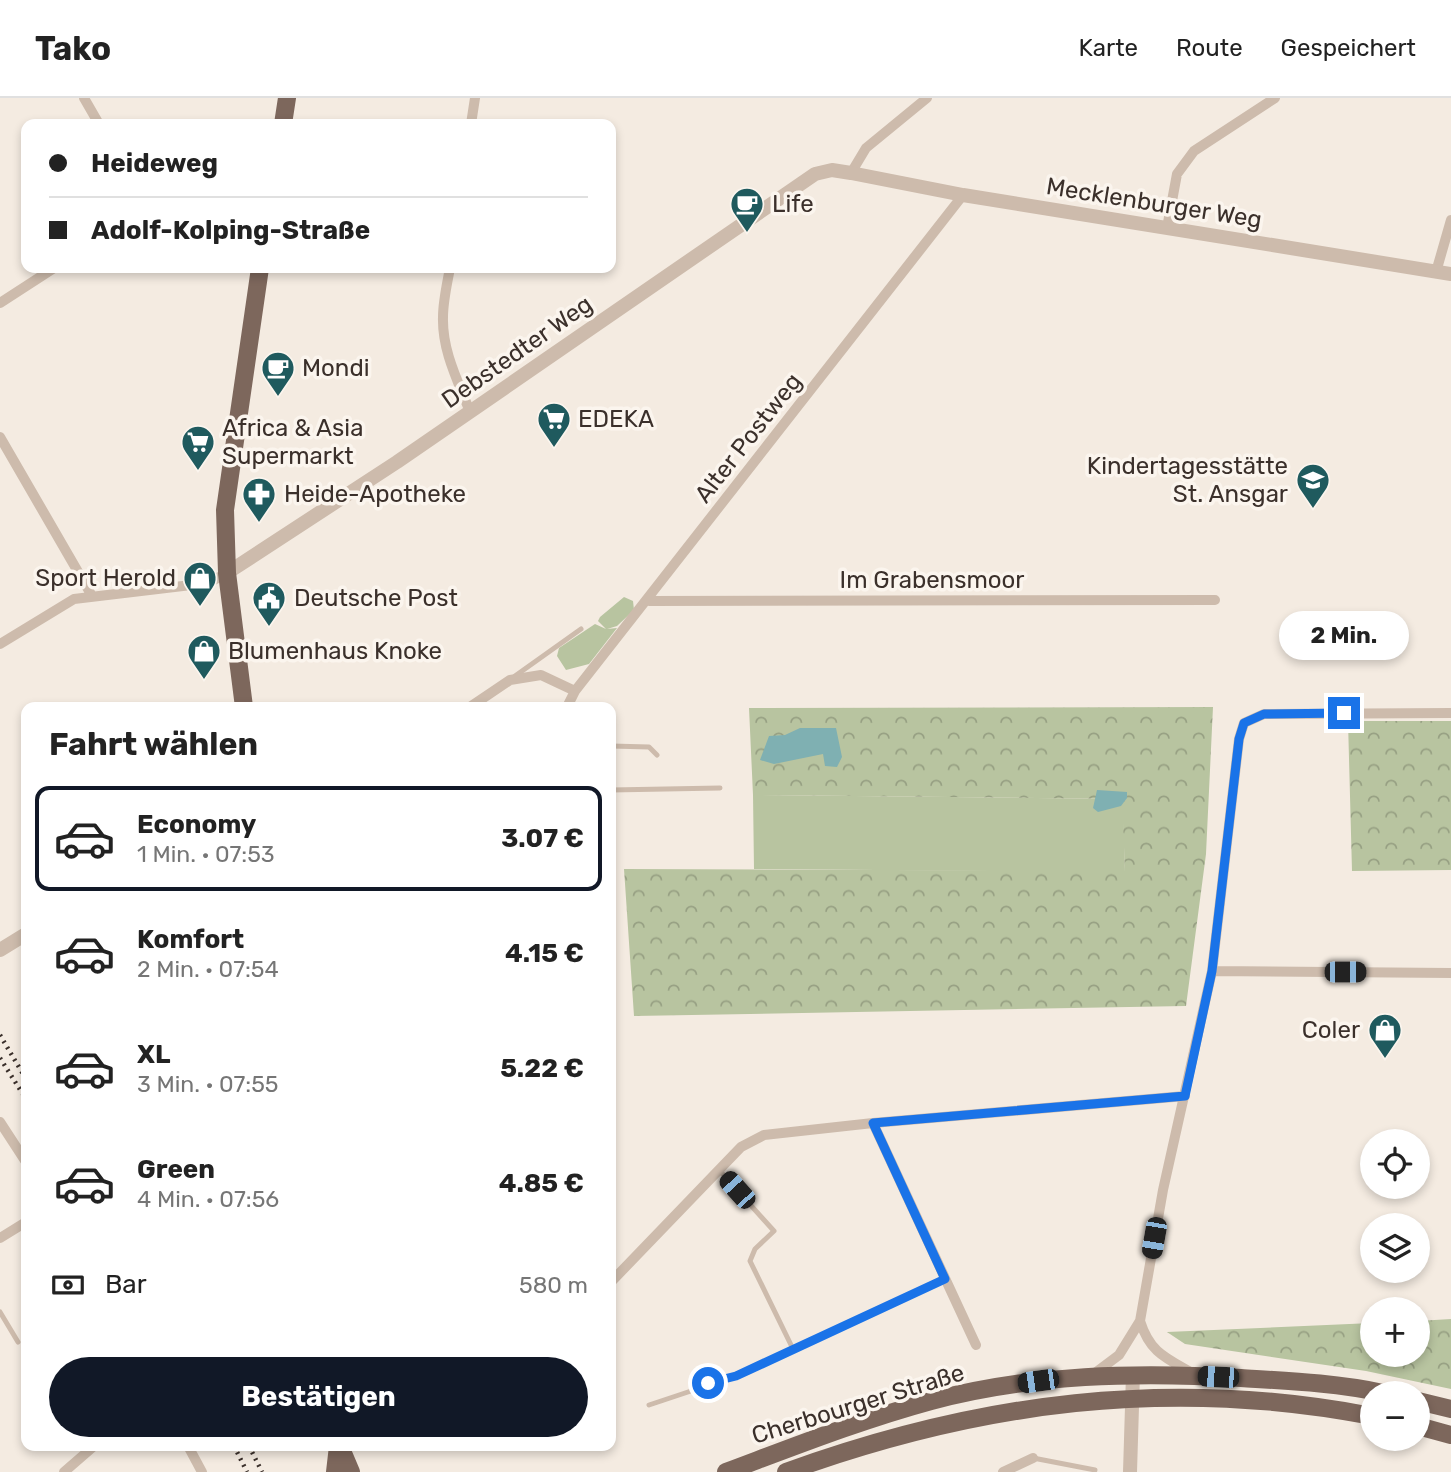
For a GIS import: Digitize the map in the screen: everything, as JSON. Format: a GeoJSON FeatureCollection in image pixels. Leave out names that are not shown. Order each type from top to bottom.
{"type":"FeatureCollection","features":[{"type":"Feature","properties":{"kind":"main road"},"geometry":{"type":"LineString","coordinates":[[283,119],[287,98]]}},
{"type":"Feature","properties":{"kind":"main road"},"geometry":{"type":"LineString","coordinates":[[243,702],[227,573],[226,491],[259,273]]}},
{"type":"Feature","properties":{"kind":"main road","name":"Cherbourger Straße"},"geometry":{"type":"LineString","coordinates":[[726,1472],[932,1401],[992,1388],[1091,1376],[1133,1374],[1308,1382],[1360,1390]]}},
{"type":"Feature","properties":{"kind":"main road","name":"Cherbourger Straße"},"geometry":{"type":"LineString","coordinates":[[786,1472],[936,1426],[1132,1396],[1238,1398],[1360,1414]]}},
{"type":"Feature","properties":{"kind":"main road"},"geometry":{"type":"LineString","coordinates":[[1430,1404],[1451,1409]]}},
{"type":"Feature","properties":{"kind":"main road"},"geometry":{"type":"LineString","coordinates":[[1430,1429],[1451,1435]]}},
{"type":"Feature","properties":{"kind":"main road"},"geometry":{"type":"LineString","coordinates":[[335,1472],[338,1451]]}},
{"type":"Feature","properties":{"kind":"main road"},"geometry":{"type":"LineString","coordinates":[[341,1451],[351,1472]]}},
{"type":"Feature","properties":{"kind":"street"},"geometry":{"type":"LineString","coordinates":[[84,98],[96,119]]}},
{"type":"Feature","properties":{"kind":"street"},"geometry":{"type":"LineString","coordinates":[[472,119],[475,98]]}},
{"type":"Feature","properties":{"kind":"street"},"geometry":{"type":"LineString","coordinates":[[851,173],[866,148],[926,98]]}},
{"type":"Feature","properties":{"kind":"street"},"geometry":{"type":"LineString","coordinates":[[1167,228],[1177,174],[1195,151],[1275,98]]}},
{"type":"Feature","properties":{"kind":"street","name":"Debstedter Weg"},"geometry":{"type":"LineString","coordinates":[[227,573],[471,412],[815,174],[832,170],[851,173]]}},
{"type":"Feature","properties":{"kind":"street","name":"Mecklenburger Weg"},"geometry":{"type":"LineString","coordinates":[[851,173],[963,195],[1443,273]]}},
{"type":"Feature","properties":{"kind":"street","name":"Alter Postweg"},"geometry":{"type":"LineString","coordinates":[[570,702],[575,691],[649,601],[963,195]]}},
{"type":"Feature","properties":{"kind":"street"},"geometry":{"type":"LineString","coordinates":[[1443,273],[1451,220]]}},
{"type":"Feature","properties":{"kind":"street"},"geometry":{"type":"LineString","coordinates":[[0,303],[46,273]]}},
{"type":"Feature","properties":{"kind":"street"},"geometry":{"type":"LineString","coordinates":[[449,273],[443,317],[448,358],[471,412]]}},
{"type":"Feature","properties":{"kind":"street"},"geometry":{"type":"LineString","coordinates":[[0,437],[92,596]]}},
{"type":"Feature","properties":{"kind":"street"},"geometry":{"type":"LineString","coordinates":[[0,644],[74,599],[208,583],[227,573]]}},
{"type":"Feature","properties":{"kind":"street","name":"Im Grabensmoor"},"geometry":{"type":"LineString","coordinates":[[649,601],[1215,600]]}},
{"type":"Feature","properties":{"kind":"street"},"geometry":{"type":"LineString","coordinates":[[477,702],[510,680],[541,675],[575,691]]}},
{"type":"Feature","properties":{"kind":"street"},"geometry":{"type":"LineString","coordinates":[[1091,1376],[1119,1355],[1140,1321],[1163,1190],[1212,971],[1239,739],[1244,723],[1264,714],[1451,713]]}},
{"type":"Feature","properties":{"kind":"street"},"geometry":{"type":"LineString","coordinates":[[0,950],[21,937]]}},
{"type":"Feature","properties":{"kind":"street"},"geometry":{"type":"LineString","coordinates":[[1212,971],[1451,973]]}},
{"type":"Feature","properties":{"kind":"street"},"geometry":{"type":"LineString","coordinates":[[616,1277],[741,1147],[764,1135],[1185,1096]]}},
{"type":"Feature","properties":{"kind":"street"},"geometry":{"type":"LineString","coordinates":[[0,1122],[21,1154]]}},
{"type":"Feature","properties":{"kind":"street"},"geometry":{"type":"LineString","coordinates":[[873,1123],[976,1345]]}},
{"type":"Feature","properties":{"kind":"street"},"geometry":{"type":"LineString","coordinates":[[0,1238],[21,1225]]}},
{"type":"Feature","properties":{"kind":"street"},"geometry":{"type":"LineString","coordinates":[[1140,1321],[1146,1340],[1158,1354],[1197,1375]]}},
{"type":"Feature","properties":{"kind":"street"},"geometry":{"type":"LineString","coordinates":[[1130,1472],[1133,1374]]}},
{"type":"Feature","properties":{"kind":"street"},"geometry":{"type":"LineString","coordinates":[[64,1472],[87,1451]]}},
{"type":"Feature","properties":{"kind":"street"},"geometry":{"type":"LineString","coordinates":[[191,1451],[202,1472]]}},
{"type":"Feature","properties":{"kind":"street"},"geometry":{"type":"LineString","coordinates":[[1003,1472],[1033,1458]]}},
{"type":"Feature","properties":{"kind":"lane"},"geometry":{"type":"LineString","coordinates":[[510,680],[581,629]]}},
{"type":"Feature","properties":{"kind":"lane"},"geometry":{"type":"LineString","coordinates":[[616,746],[649,747],[657,755]]}},
{"type":"Feature","properties":{"kind":"lane"},"geometry":{"type":"LineString","coordinates":[[616,790],[720,788]]}},
{"type":"Feature","properties":{"kind":"lane"},"geometry":{"type":"LineString","coordinates":[[719,1170],[774,1231],[755,1250],[750,1261],[793,1349]]}},
{"type":"Feature","properties":{"kind":"lane"},"geometry":{"type":"LineString","coordinates":[[649,1405],[736,1376],[945,1279]]}},
{"type":"Feature","properties":{"kind":"lane"},"geometry":{"type":"LineString","coordinates":[[0,1312],[18,1342]]}},
{"type":"Feature","properties":{"kind":"lane"},"geometry":{"type":"LineString","coordinates":[[1033,1458],[1094,1470]]}},
{"type":"Feature","properties":{"kind":"green space"},"geometry":{"type":"Polygon","coordinates":[[[624,597],[633,601],[634,610],[617,626],[607,629],[617,628],[589,664],[566,670],[557,656],[559,648],[595,624],[606,629],[598,621],[600,617],[624,597]]]}},
{"type":"Feature","properties":{"kind":"green space"},"geometry":{"type":"Polygon","coordinates":[[[1213,707],[1206,854],[1186,1006],[634,1016],[624,869],[1125,871],[1122,799],[753,795],[749,708],[1213,707]]]}},
{"type":"Feature","properties":{"kind":"green space"},"geometry":{"type":"Polygon","coordinates":[[[1348,721],[1451,721],[1451,870],[1352,871],[1348,721]]]}},
{"type":"Feature","properties":{"kind":"green space"},"geometry":{"type":"Polygon","coordinates":[[[753,795],[1123,799],[1125,872],[754,869],[753,795]]]}},
{"type":"Feature","properties":{"kind":"green space"},"geometry":{"type":"Polygon","coordinates":[[[1451,1319],[1451,1389],[1430,1385],[1430,1381],[1413,1381],[1366,1371],[1185,1344],[1167,1332],[1360,1324],[1360,1367],[1430,1367],[1430,1320],[1451,1319]]]}},
{"type":"Feature","properties":{"kind":"water"},"geometry":{"type":"Polygon","coordinates":[[[800,728],[836,728],[842,757],[837,767],[825,766],[823,754],[774,764],[760,760],[769,736],[785,735],[800,728]]]}},
{"type":"Feature","properties":{"kind":"water"},"geometry":{"type":"Polygon","coordinates":[[[1097,790],[1127,792],[1127,798],[1121,806],[1098,812],[1093,808],[1097,790]]]}},
{"type":"Feature","properties":{"kind":"railway"},"geometry":{"type":"LineString","coordinates":[[0,1035],[21,1071]]}},
{"type":"Feature","properties":{"kind":"railway"},"geometry":{"type":"LineString","coordinates":[[0,1058],[21,1091]]}},
{"type":"Feature","properties":{"kind":"railway"},"geometry":{"type":"LineString","coordinates":[[236,1451],[247,1472]]}},
{"type":"Feature","properties":{"kind":"railway"},"geometry":{"type":"LineString","coordinates":[[252,1451],[262,1472]]}},
{"type":"Feature","properties":{"kind":"place","name":"Life"},"geometry":{"type":"Point","coordinates":[747,234]}},
{"type":"Feature","properties":{"kind":"place","name":"Mondi"},"geometry":{"type":"Point","coordinates":[278,398]}},
{"type":"Feature","properties":{"kind":"place","name":"EDEKA"},"geometry":{"type":"Point","coordinates":[554,449]}},
{"type":"Feature","properties":{"kind":"place","name":"Africa & Asia Supermarkt"},"geometry":{"type":"Point","coordinates":[198,472]}},
{"type":"Feature","properties":{"kind":"place","name":"Kindertagesstätte St. Ansgar"},"geometry":{"type":"Point","coordinates":[1313,510]}},
{"type":"Feature","properties":{"kind":"place","name":"Heide-Apotheke"},"geometry":{"type":"Point","coordinates":[259,524]}},
{"type":"Feature","properties":{"kind":"place","name":"Sport Herold"},"geometry":{"type":"Point","coordinates":[200,608]}},
{"type":"Feature","properties":{"kind":"place","name":"Deutsche Post"},"geometry":{"type":"Point","coordinates":[269,628]}},
{"type":"Feature","properties":{"kind":"place","name":"Blumenhaus Knoke"},"geometry":{"type":"Point","coordinates":[204,681]}},
{"type":"Feature","properties":{"kind":"place","name":"Coler"},"geometry":{"type":"Point","coordinates":[1385,1060]}},
{"type":"Feature","properties":{"kind":"route"},"geometry":{"type":"LineString","coordinates":[[708,1383],[736,1376],[945,1279],[873,1123],[1185,1096],[1212,971],[1239,739],[1244,723],[1264,714],[1344,713]]}}]}
